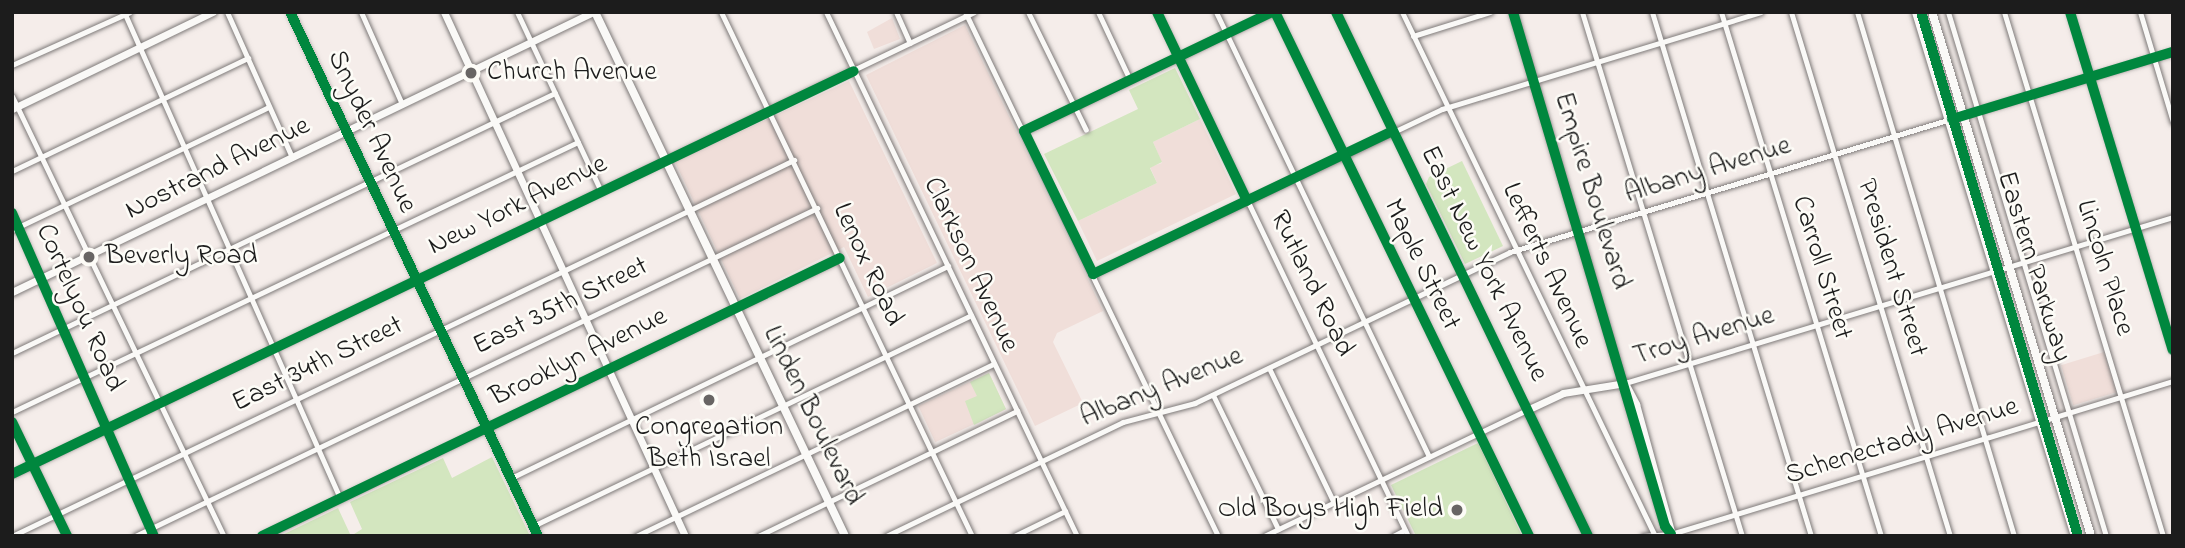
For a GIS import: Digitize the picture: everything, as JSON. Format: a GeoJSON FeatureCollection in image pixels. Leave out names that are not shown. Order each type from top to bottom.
{"type":"FeatureCollection","features":[{"type":"Feature","properties":{"kind":"main road"},"geometry":{"type":"LineString","coordinates":[[15,108],[212,12]]}},
{"type":"Feature","properties":{"kind":"main road"},"geometry":{"type":"LineString","coordinates":[[444,12],[540,221],[588,318],[630,420],[685,536]]}},
{"type":"Feature","properties":{"kind":"main road","name":"Nostrand Avenue"},"geometry":{"type":"LineString","coordinates":[[12,292],[594,12]]}},
{"type":"Feature","properties":{"kind":"main road","name":"Linden Boulevard"},"geometry":{"type":"LineString","coordinates":[[594,12],[845,536]]}},
{"type":"Feature","properties":{"kind":"main road","name":"Empire Boulevard"},"geometry":{"type":"LineString","coordinates":[[1513,12],[1625,383],[1665,526],[1672,535]]}},
{"type":"Feature","properties":{"kind":"main road","name":"Eastern Parkway"},"geometry":{"type":"LineString","coordinates":[[1932,12],[2091,536]]}},
{"type":"Feature","properties":{"kind":"main road","name":"Troy Avenue"},"geometry":{"type":"LineString","coordinates":[[1527,410],[1563,393],[1625,383]]}},
{"type":"Feature","properties":{"kind":"main road","name":"East New York Avenue"},"geometry":{"type":"LineString","coordinates":[[1527,410],[1588,536]]}},
{"type":"Feature","properties":{"kind":"street"},"geometry":{"type":"LineString","coordinates":[[227,12],[292,157]]}},
{"type":"Feature","properties":{"kind":"street","name":"Snyder Avenue"},"geometry":{"type":"LineString","coordinates":[[290,12],[344,132],[538,536]]}},
{"type":"Feature","properties":{"kind":"street"},"geometry":{"type":"LineString","coordinates":[[361,12],[402,104]]}},
{"type":"Feature","properties":{"kind":"street"},"geometry":{"type":"LineString","coordinates":[[517,12],[601,191]]}},
{"type":"Feature","properties":{"kind":"street","name":"Lenox Road"},"geometry":{"type":"LineString","coordinates":[[721,12],[972,536]]}},
{"type":"Feature","properties":{"kind":"street","name":"Clarkson Avenue"},"geometry":{"type":"LineString","coordinates":[[826,12],[1077,536]]}},
{"type":"Feature","properties":{"kind":"street"},"geometry":{"type":"LineString","coordinates":[[896,12],[910,43]]}},
{"type":"Feature","properties":{"kind":"street","name":"New York Avenue"},"geometry":{"type":"LineString","coordinates":[[12,474],[974,12]]}},
{"type":"Feature","properties":{"kind":"street"},"geometry":{"type":"LineString","coordinates":[[1028,12],[1086,130]]}},
{"type":"Feature","properties":{"kind":"street"},"geometry":{"type":"LineString","coordinates":[[1098,12],[1130,80]]}},
{"type":"Feature","properties":{"kind":"street","name":"Rutland Road"},"geometry":{"type":"LineString","coordinates":[[1157,12],[1407,533]]}},
{"type":"Feature","properties":{"kind":"street"},"geometry":{"type":"LineString","coordinates":[[1216,12],[1429,457]]}},
{"type":"Feature","properties":{"kind":"street"},"geometry":{"type":"LineString","coordinates":[[1024,131],[1273,12]]}},
{"type":"Feature","properties":{"kind":"street","name":"Maple Street"},"geometry":{"type":"LineString","coordinates":[[1273,12],[1529,536]]}},
{"type":"Feature","properties":{"kind":"street","name":"East New York Avenue"},"geometry":{"type":"LineString","coordinates":[[1336,12],[1527,410]]}},
{"type":"Feature","properties":{"kind":"street","name":"Lefferts Avenue"},"geometry":{"type":"LineString","coordinates":[[1402,12],[1582,390],[1654,534]]}},
{"type":"Feature","properties":{"kind":"street"},"geometry":{"type":"LineString","coordinates":[[1413,36],[1490,12]]}},
{"type":"Feature","properties":{"kind":"street"},"geometry":{"type":"LineString","coordinates":[[1582,12],[1741,536]]}},
{"type":"Feature","properties":{"kind":"street"},"geometry":{"type":"LineString","coordinates":[[1652,12],[1811,536]]}},
{"type":"Feature","properties":{"kind":"street","name":"Carroll Street"},"geometry":{"type":"LineString","coordinates":[[1721,12],[1881,536]]}},
{"type":"Feature","properties":{"kind":"street"},"geometry":{"type":"LineString","coordinates":[[1093,274],[1447,107],[1761,12]]}},
{"type":"Feature","properties":{"kind":"street","name":"President Street"},"geometry":{"type":"LineString","coordinates":[[1791,12],[1950,536]]}},
{"type":"Feature","properties":{"kind":"street"},"geometry":{"type":"LineString","coordinates":[[1857,12],[2014,536]]}},
{"type":"Feature","properties":{"kind":"street"},"geometry":{"type":"LineString","coordinates":[[1914,12],[2073,536]]}},
{"type":"Feature","properties":{"kind":"street"},"geometry":{"type":"LineString","coordinates":[[1948,12],[2106,536]]}},
{"type":"Feature","properties":{"kind":"street","name":"Lincoln Place"},"geometry":{"type":"LineString","coordinates":[[2004,12],[2163,536]]}},
{"type":"Feature","properties":{"kind":"street"},"geometry":{"type":"LineString","coordinates":[[2070,12],[2173,350]]}},
{"type":"Feature","properties":{"kind":"street"},"geometry":{"type":"LineString","coordinates":[[2140,12],[2173,122]]}},
{"type":"Feature","properties":{"kind":"street"},"geometry":{"type":"LineString","coordinates":[[12,65],[126,13],[340,498]]}},
{"type":"Feature","properties":{"kind":"street"},"geometry":{"type":"LineString","coordinates":[[966,14],[1217,536]]}},
{"type":"Feature","properties":{"kind":"street","name":"Albany Avenue"},"geometry":{"type":"LineString","coordinates":[[886,536],[1123,422],[1213,395],[1516,250],[2173,52]]}},
{"type":"Feature","properties":{"kind":"street"},"geometry":{"type":"LineString","coordinates":[[12,171],[248,58]]}},
{"type":"Feature","properties":{"kind":"street"},"geometry":{"type":"LineString","coordinates":[[12,353],[555,93]]}},
{"type":"Feature","properties":{"kind":"street"},"geometry":{"type":"LineString","coordinates":[[12,96],[15,108],[42,157],[223,536]]}},
{"type":"Feature","properties":{"kind":"street"},"geometry":{"type":"LineString","coordinates":[[15,229],[269,107]]}},
{"type":"Feature","properties":{"kind":"street"},"geometry":{"type":"LineString","coordinates":[[12,412],[578,142]]}},
{"type":"Feature","properties":{"kind":"street","name":"East 34th Street"},"geometry":{"type":"LineString","coordinates":[[12,536],[794,160]]}},
{"type":"Feature","properties":{"kind":"street","name":"East 35th Street"},"geometry":{"type":"LineString","coordinates":[[135,536],[817,208]]}},
{"type":"Feature","properties":{"kind":"street","name":"Cortelyou Road"},"geometry":{"type":"LineString","coordinates":[[12,213],[15,229],[41,278],[154,536]]}},
{"type":"Feature","properties":{"kind":"street","name":"Troy Avenue"},"geometry":{"type":"LineString","coordinates":[[1625,383],[2173,217]]}},
{"type":"Feature","properties":{"kind":"street","name":"Brooklyn Avenue"},"geometry":{"type":"LineString","coordinates":[[262,536],[841,258]]}},
{"type":"Feature","properties":{"kind":"street"},"geometry":{"type":"LineString","coordinates":[[510,478],[948,266]]}},
{"type":"Feature","properties":{"kind":"street"},"geometry":{"type":"LineString","coordinates":[[533,526],[971,315]]}},
{"type":"Feature","properties":{"kind":"street"},"geometry":{"type":"LineString","coordinates":[[636,536],[994,364]]}},
{"type":"Feature","properties":{"kind":"street"},"geometry":{"type":"LineString","coordinates":[[1269,368],[1334,503]]}},
{"type":"Feature","properties":{"kind":"street","name":"Schenectady Avenue"},"geometry":{"type":"LineString","coordinates":[[1643,536],[1672,535],[2173,381]]}},
{"type":"Feature","properties":{"kind":"street"},"geometry":{"type":"LineString","coordinates":[[1213,395],[1278,529]]}},
{"type":"Feature","properties":{"kind":"street","name":"Troy Avenue"},"geometry":{"type":"LineString","coordinates":[[1264,536],[1527,410]]}},
{"type":"Feature","properties":{"kind":"street"},"geometry":{"type":"LineString","coordinates":[[758,536],[1017,411]]}},
{"type":"Feature","properties":{"kind":"street"},"geometry":{"type":"LineString","coordinates":[[12,422],[67,536]]}},
{"type":"Feature","properties":{"kind":"street"},"geometry":{"type":"LineString","coordinates":[[1014,536],[1065,511]]}},
{"type":"Feature","properties":{"kind":"street"},"geometry":{"type":"LineString","coordinates":[[1393,536],[1407,533]]}},
{"type":"Feature","properties":{"kind":"shaded area"},"geometry":{"type":"Polygon","coordinates":[[[892,18],[900,39],[874,49],[867,32],[892,18]]]}},
{"type":"Feature","properties":{"kind":"shaded area"},"geometry":{"type":"Polygon","coordinates":[[[965,25],[1103,311],[1057,333],[1053,342],[1083,403],[1035,426],[866,75],[965,25]]]}},
{"type":"Feature","properties":{"kind":"shaded area"},"geometry":{"type":"Polygon","coordinates":[[[849,81],[937,263],[868,297],[844,247],[740,299],[675,162],[849,81]]]}},
{"type":"Feature","properties":{"kind":"shaded area"},"geometry":{"type":"Polygon","coordinates":[[[1200,119],[1236,194],[1097,261],[1078,221],[1157,183],[1150,167],[1162,163],[1153,142],[1200,119]]]}},
{"type":"Feature","properties":{"kind":"shaded area"},"geometry":{"type":"Polygon","coordinates":[[[2104,352],[2116,392],[2073,405],[2061,365],[2104,352]]]}},
{"type":"Feature","properties":{"kind":"shaded area"},"geometry":{"type":"Polygon","coordinates":[[[989,373],[1006,409],[935,442],[918,406],[989,373]]]}},
{"type":"Feature","properties":{"kind":"green space"},"geometry":{"type":"Polygon","coordinates":[[[1175,68],[1200,119],[1153,142],[1162,162],[1150,168],[1157,183],[1078,221],[1044,154],[1138,109],[1129,90],[1175,68]]]}},
{"type":"Feature","properties":{"kind":"green space"},"geometry":{"type":"Polygon","coordinates":[[[1462,161],[1503,246],[1465,264],[1426,184],[1429,177],[1462,161]]]}},
{"type":"Feature","properties":{"kind":"green space"},"geometry":{"type":"Polygon","coordinates":[[[989,373],[1006,409],[974,425],[965,401],[977,396],[970,382],[989,373]]]}},
{"type":"Feature","properties":{"kind":"green space","name":"Old Boys High Field"},"geometry":{"type":"Polygon","coordinates":[[[1478,443],[1522,536],[1416,536],[1391,485],[1478,443]]]}},
{"type":"Feature","properties":{"kind":"green space"},"geometry":{"type":"Polygon","coordinates":[[[492,457],[530,536],[351,536],[362,529],[350,502],[443,458],[452,478],[492,457]]]}},
{"type":"Feature","properties":{"kind":"green space"},"geometry":{"type":"Polygon","coordinates":[[[338,508],[351,536],[280,536],[338,508]]]}},
{"type":"Feature","properties":{"kind":"cycle path"},"geometry":{"type":"LineString","coordinates":[[290,12],[538,536]]}},
{"type":"Feature","properties":{"kind":"cycle path"},"geometry":{"type":"LineString","coordinates":[[1157,12],[1247,201]]}},
{"type":"Feature","properties":{"kind":"cycle path"},"geometry":{"type":"LineString","coordinates":[[1272,12],[1024,131],[1093,274],[1393,131]]}},
{"type":"Feature","properties":{"kind":"cycle path"},"geometry":{"type":"LineString","coordinates":[[1275,12],[1529,536]]}},
{"type":"Feature","properties":{"kind":"cycle path"},"geometry":{"type":"LineString","coordinates":[[1336,12],[1588,536]]}},
{"type":"Feature","properties":{"kind":"cycle path"},"geometry":{"type":"LineString","coordinates":[[1513,12],[1665,526],[1671,534]]}},
{"type":"Feature","properties":{"kind":"cycle path"},"geometry":{"type":"LineString","coordinates":[[1921,12],[2078,536]]}},
{"type":"Feature","properties":{"kind":"cycle path"},"geometry":{"type":"LineString","coordinates":[[2070,12],[2173,350]]}},
{"type":"Feature","properties":{"kind":"cycle path"},"geometry":{"type":"LineString","coordinates":[[1952,119],[2173,52]]}},
{"type":"Feature","properties":{"kind":"cycle path"},"geometry":{"type":"LineString","coordinates":[[12,474],[854,71]]}},
{"type":"Feature","properties":{"kind":"cycle path"},"geometry":{"type":"LineString","coordinates":[[12,213],[154,536]]}},
{"type":"Feature","properties":{"kind":"cycle path"},"geometry":{"type":"LineString","coordinates":[[262,536],[840,258]]}},
{"type":"Feature","properties":{"kind":"cycle path"},"geometry":{"type":"LineString","coordinates":[[12,422],[67,536]]}},
{"type":"Feature","properties":{"kind":"place","name":"Church Avenue"},"geometry":{"type":"Point","coordinates":[471,73]}},
{"type":"Feature","properties":{"kind":"place","name":"Beverly Road"},"geometry":{"type":"Point","coordinates":[89,257]}},
{"type":"Feature","properties":{"kind":"place","name":"Congregation Beth Israel"},"geometry":{"type":"Point","coordinates":[709,400]}},
{"type":"Feature","properties":{"kind":"place","name":"Old Boys High Field"},"geometry":{"type":"Point","coordinates":[1457,510]}}]}
